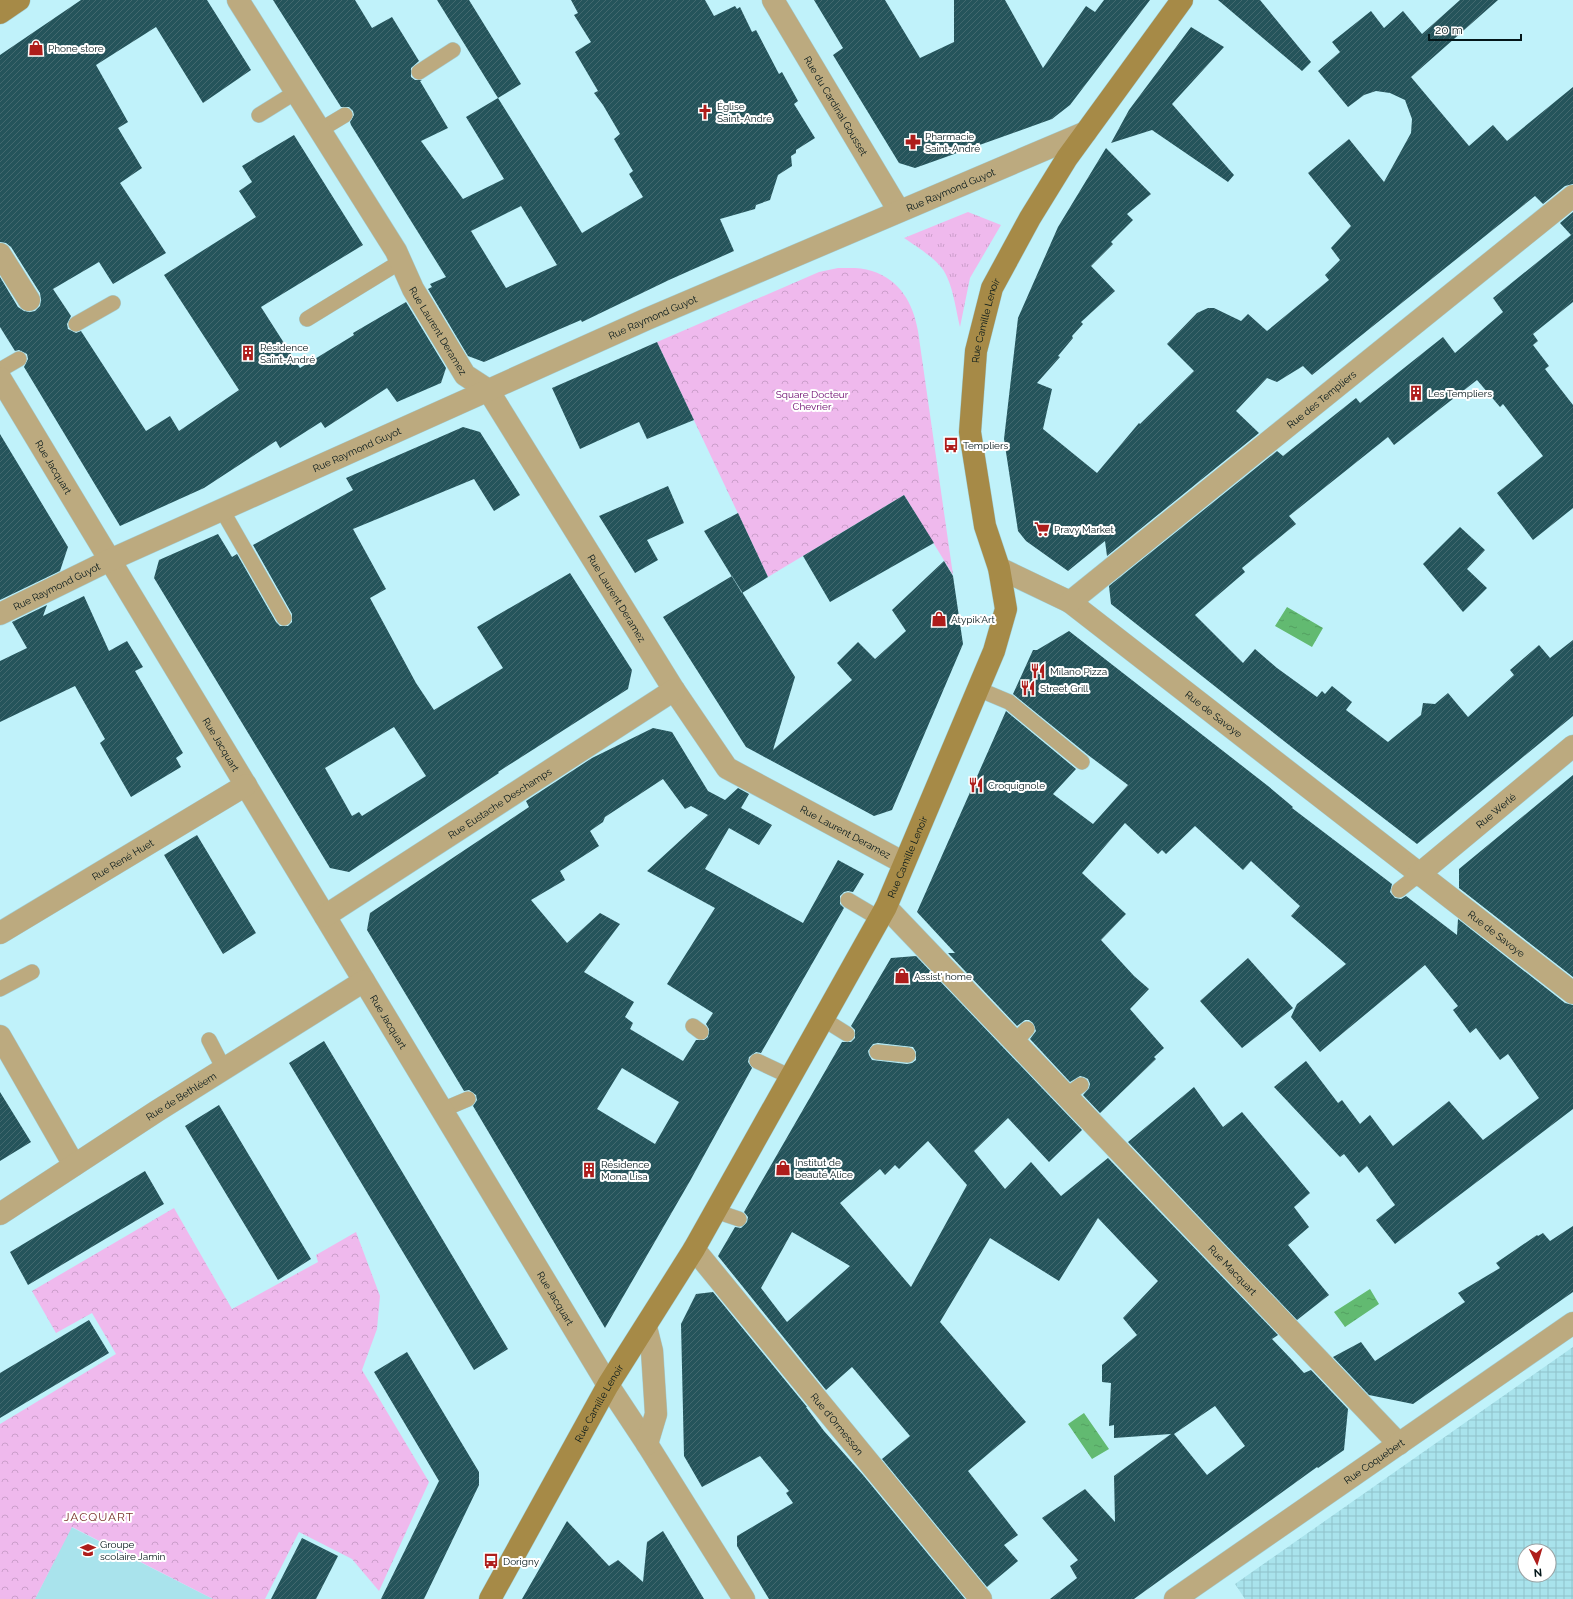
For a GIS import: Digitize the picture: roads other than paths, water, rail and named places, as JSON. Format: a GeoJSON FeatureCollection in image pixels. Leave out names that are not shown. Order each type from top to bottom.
{"type":"FeatureCollection","features":[{"type":"Feature","properties":{"kind":"street"},"geometry":{"type":"LineString","coordinates":[[0,13],[20,0]]}},
{"type":"Feature","properties":{"kind":"street","name":"Rue Laurent Deramez"},"geometry":{"type":"LineString","coordinates":[[238,0],[396,251],[413,289],[465,375],[488,390],[674,690],[727,768],[904,863]]}},
{"type":"Feature","properties":{"kind":"street","name":"Rue du Cardinal Gousset"},"geometry":{"type":"LineString","coordinates":[[774,0],[899,211]]}},
{"type":"Feature","properties":{"kind":"street","name":"Rue Camille Lenoir"},"geometry":{"type":"LineString","coordinates":[[490,1599],[608,1386],[694,1249],[883,913],[994,651],[1006,609],[999,568],[985,526],[970,432],[976,351],[992,288],[1030,218],[1067,158],[1176,2]]}},
{"type":"Feature","properties":{"kind":"street","name":"Rue Raymond Guyot"},"geometry":{"type":"LineString","coordinates":[[0,614],[110,560],[647,319],[1086,132]]}},
{"type":"Feature","properties":{"kind":"street","name":"Rue des Templiers"},"geometry":{"type":"LineString","coordinates":[[1070,602],[1573,196]]}},
{"type":"Feature","properties":{"kind":"street"},"geometry":{"type":"LineString","coordinates":[[0,254],[29,300]]}},
{"type":"Feature","properties":{"kind":"street","name":"Rue Jacquart"},"geometry":{"type":"LineString","coordinates":[[0,378],[608,1386],[647,1444],[744,1599]]}},
{"type":"Feature","properties":{"kind":"street","name":"Rue de Savoye"},"geometry":{"type":"LineString","coordinates":[[999,568],[1070,602],[1418,875],[1570,986]]}},
{"type":"Feature","properties":{"kind":"street","name":"Rue Eustache Deschamps"},"geometry":{"type":"LineString","coordinates":[[325,916],[674,690]]}},
{"type":"Feature","properties":{"kind":"street","name":"Rue Werlé"},"geometry":{"type":"LineString","coordinates":[[1418,875],[1573,746]]}},
{"type":"Feature","properties":{"kind":"street","name":"Rue René Huet"},"geometry":{"type":"LineString","coordinates":[[0,933],[246,785]]}},
{"type":"Feature","properties":{"kind":"street","name":"Rue Macquart"},"geometry":{"type":"LineString","coordinates":[[883,913],[1021,1036],[1074,1091],[1399,1444]]}},
{"type":"Feature","properties":{"kind":"street","name":"Rue de Bethléem"},"geometry":{"type":"LineString","coordinates":[[0,1214],[74,1165],[364,981]]}},
{"type":"Feature","properties":{"kind":"street"},"geometry":{"type":"LineString","coordinates":[[0,1036],[74,1165]]}},
{"type":"Feature","properties":{"kind":"street","name":"Rue d'Ormesson"},"geometry":{"type":"LineString","coordinates":[[694,1249],[981,1599]]}},
{"type":"Feature","properties":{"kind":"street","name":"Rue Coquebert"},"geometry":{"type":"LineString","coordinates":[[1175,1599],[1573,1323]]}},
{"type":"Feature","properties":{"kind":"street"},"geometry":{"type":"LineString","coordinates":[[646,1327],[652,1351],[656,1414],[647,1444]]}},
{"type":"Feature","properties":{"kind":"lane"},"geometry":{"type":"LineString","coordinates":[[419,72],[453,50]]}},
{"type":"Feature","properties":{"kind":"lane"},"geometry":{"type":"LineString","coordinates":[[259,115],[296,92]]}},
{"type":"Feature","properties":{"kind":"lane"},"geometry":{"type":"LineString","coordinates":[[320,130],[345,115]]}},
{"type":"Feature","properties":{"kind":"lane"},"geometry":{"type":"LineString","coordinates":[[307,318],[400,262]]}},
{"type":"Feature","properties":{"kind":"lane"},"geometry":{"type":"LineString","coordinates":[[76,324],[113,302]]}},
{"type":"Feature","properties":{"kind":"lane"},"geometry":{"type":"LineString","coordinates":[[0,370],[19,359]]}},
{"type":"Feature","properties":{"kind":"lane"},"geometry":{"type":"LineString","coordinates":[[222,510],[284,618]]}},
{"type":"Feature","properties":{"kind":"lane"},"geometry":{"type":"LineString","coordinates":[[978,689],[1010,702],[1082,762]]}},
{"type":"Feature","properties":{"kind":"lane"},"geometry":{"type":"LineString","coordinates":[[1399,890],[1418,875]]}},
{"type":"Feature","properties":{"kind":"lane"},"geometry":{"type":"LineString","coordinates":[[848,900],[883,913]]}},
{"type":"Feature","properties":{"kind":"lane"},"geometry":{"type":"LineString","coordinates":[[0,989],[32,972]]}},
{"type":"Feature","properties":{"kind":"lane"},"geometry":{"type":"LineString","coordinates":[[823,1019],[847,1034]]}},
{"type":"Feature","properties":{"kind":"lane"},"geometry":{"type":"LineString","coordinates":[[209,1040],[224,1069]]}},
{"type":"Feature","properties":{"kind":"lane"},"geometry":{"type":"LineString","coordinates":[[877,1052],[908,1055]]}},
{"type":"Feature","properties":{"kind":"lane"},"geometry":{"type":"LineString","coordinates":[[757,1061],[791,1077]]}},
{"type":"Feature","properties":{"kind":"lane"},"geometry":{"type":"LineString","coordinates":[[442,1110],[468,1099]]}},
{"type":"Feature","properties":{"kind":"lane"},"geometry":{"type":"LineString","coordinates":[[716,1211],[739,1220]]}},
{"type":"Feature","properties":{"kind":"water"},"geometry":{"type":"Polygon","coordinates":[[[1287,607],[1323,628],[1312,647],[1275,626],[1287,607]]]}},
{"type":"Feature","properties":{"kind":"water"},"geometry":{"type":"Polygon","coordinates":[[[1370,1289],[1379,1304],[1345,1327],[1334,1312],[1370,1289]]]}},
{"type":"Feature","properties":{"kind":"water"},"geometry":{"type":"Polygon","coordinates":[[[1084,1413],[1109,1449],[1092,1459],[1068,1424],[1084,1413]]]}},
{"type":"Feature","properties":{"kind":"place","name":"Phone store"},"geometry":{"type":"Point","coordinates":[36,48]}},
{"type":"Feature","properties":{"kind":"place","name":"Église Saint-André"},"geometry":{"type":"Point","coordinates":[705,112]}},
{"type":"Feature","properties":{"kind":"place","name":"Pharmacie Saint-André"},"geometry":{"type":"Point","coordinates":[913,142]}},
{"type":"Feature","properties":{"kind":"place","name":"Résidence Saint-André"},"geometry":{"type":"Point","coordinates":[248,353]}},
{"type":"Feature","properties":{"kind":"place","name":"Les Templiers"},"geometry":{"type":"Point","coordinates":[1416,393]}},
{"type":"Feature","properties":{"kind":"place","name":"Templiers"},"geometry":{"type":"Point","coordinates":[951,445]}},
{"type":"Feature","properties":{"kind":"place","name":"Pravy Market"},"geometry":{"type":"Point","coordinates":[1042,529]}},
{"type":"Feature","properties":{"kind":"place","name":"Atypik'Art"},"geometry":{"type":"Point","coordinates":[939,619]}},
{"type":"Feature","properties":{"kind":"place","name":"Milano Pizza"},"geometry":{"type":"Point","coordinates":[1038,671]}},
{"type":"Feature","properties":{"kind":"place","name":"Street Grill"},"geometry":{"type":"Point","coordinates":[1028,688]}},
{"type":"Feature","properties":{"kind":"place","name":"Croquignole"},"geometry":{"type":"Point","coordinates":[976,785]}},
{"type":"Feature","properties":{"kind":"place","name":"Assist' home"},"geometry":{"type":"Point","coordinates":[902,976]}},
{"type":"Feature","properties":{"kind":"place","name":"Institut de beauté Alice"},"geometry":{"type":"Point","coordinates":[783,1168]}},
{"type":"Feature","properties":{"kind":"place","name":"Résidence Mona Lisa"},"geometry":{"type":"Point","coordinates":[589,1170]}},
{"type":"Feature","properties":{"kind":"place","name":"Groupe scolaire Jamin"},"geometry":{"type":"Point","coordinates":[88,1550]}},
{"type":"Feature","properties":{"kind":"place","name":"Dorigny"},"geometry":{"type":"Point","coordinates":[491,1561]}},
{"type":"Feature","properties":{"kind":"district","name":"JACQUART"},"geometry":{"type":"Point","coordinates":[99,1517]}},
{"type":"Feature","properties":{"kind":"park label","name":"Square Docteur Chevrier"},"geometry":{"type":"Point","coordinates":[812,400]}}]}
